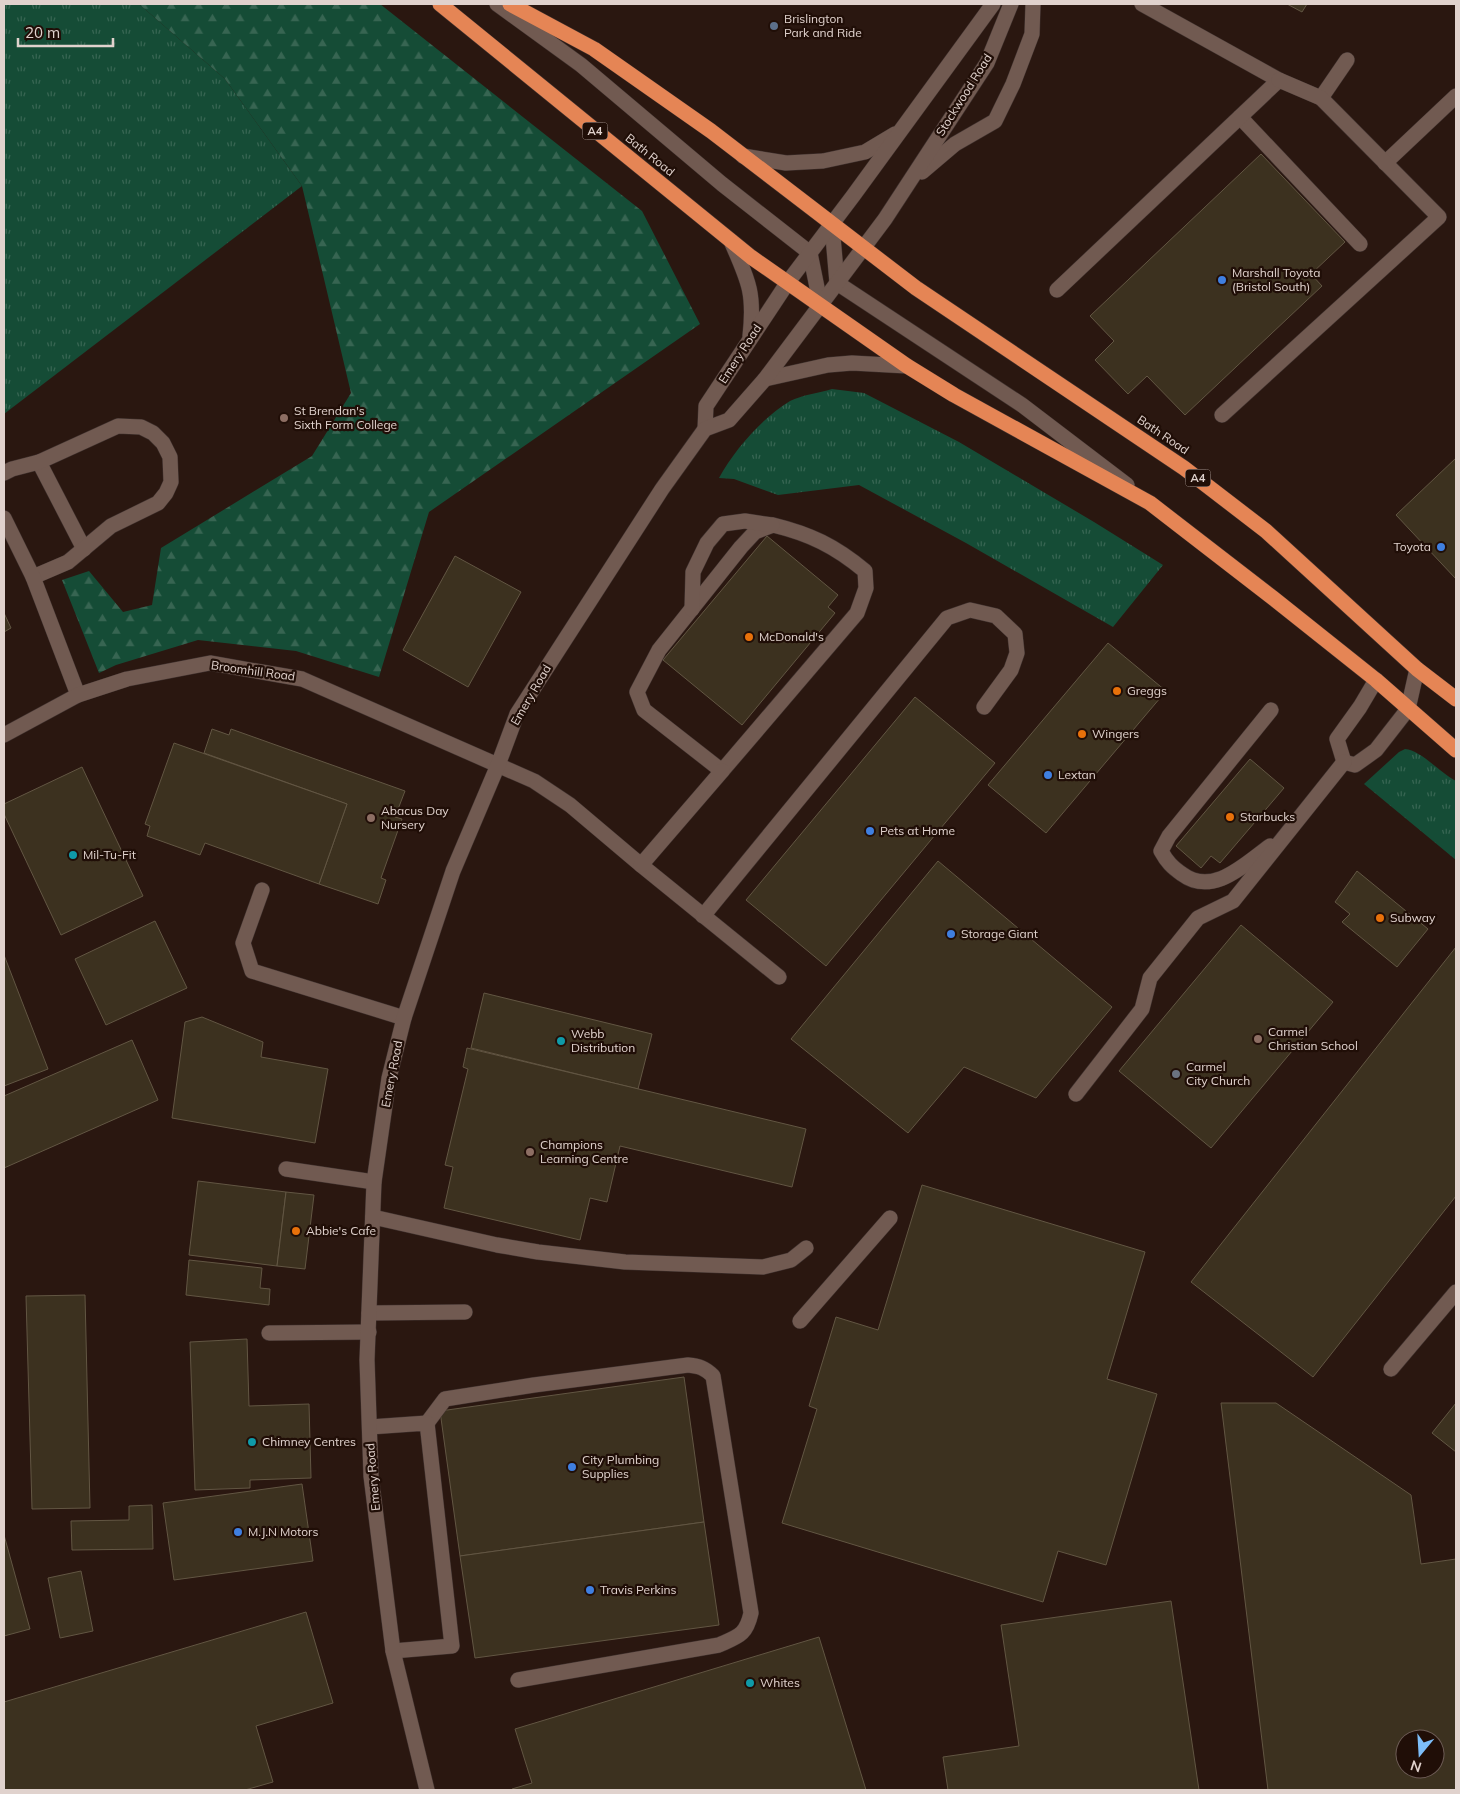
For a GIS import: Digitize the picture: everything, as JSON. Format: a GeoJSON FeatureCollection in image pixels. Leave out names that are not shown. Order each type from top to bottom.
{"type":"FeatureCollection","features":[{"type":"Feature","properties":{"kind":"highway","name":"Bath Road"},"geometry":{"type":"LineString","coordinates":[[440,4],[731,241],[821,307],[907,366],[954,395],[1150,503],[1376,680],[1456,750]]}},
{"type":"Feature","properties":{"kind":"highway","name":"Bath Road"},"geometry":{"type":"LineString","coordinates":[[510,4],[594,49],[711,131],[916,288],[1184,468],[1266,531],[1417,669],[1456,699]]}},
{"type":"Feature","properties":{"kind":"street","name":"Bath Road"},"geometry":{"type":"LineString","coordinates":[[497,4],[581,65],[722,184],[810,253]]}},
{"type":"Feature","properties":{"kind":"street"},"geometry":{"type":"LineString","coordinates":[[838,283],[832,224],[993,4]]}},
{"type":"Feature","properties":{"kind":"street","name":"Stockwood Road"},"geometry":{"type":"LineString","coordinates":[[821,307],[885,219],[987,63],[1012,4]]}},
{"type":"Feature","properties":{"kind":"street","name":"Stockwood Road"},"geometry":{"type":"LineString","coordinates":[[909,182],[955,144],[995,121],[1013,84],[1032,34],[1033,4]]}},
{"type":"Feature","properties":{"kind":"street"},"geometry":{"type":"LineString","coordinates":[[1142,4],[1279,80],[1322,98],[1439,217],[1222,416]]}},
{"type":"Feature","properties":{"kind":"street"},"geometry":{"type":"LineString","coordinates":[[1322,98],[1347,60]]}},
{"type":"Feature","properties":{"kind":"street"},"geometry":{"type":"LineString","coordinates":[[1057,290],[1279,80]]}},
{"type":"Feature","properties":{"kind":"street"},"geometry":{"type":"LineString","coordinates":[[1385,163],[1456,96]]}},
{"type":"Feature","properties":{"kind":"street"},"geometry":{"type":"LineString","coordinates":[[1240,117],[1360,244]]}},
{"type":"Feature","properties":{"kind":"street"},"geometry":{"type":"LineString","coordinates":[[743,156],[786,163],[824,161],[866,152],[900,132]]}},
{"type":"Feature","properties":{"kind":"street","name":"Emery Road"},"geometry":{"type":"LineString","coordinates":[[427,1790],[393,1651],[372,1476],[367,1360],[374,1182],[390,1078],[404,1018],[452,871],[498,765],[517,714],[662,488],[705,430],[706,406],[788,282],[832,224]]}},
{"type":"Feature","properties":{"kind":"street"},"geometry":{"type":"LineString","coordinates":[[731,241],[748,280],[752,299],[750,340]]}},
{"type":"Feature","properties":{"kind":"street"},"geometry":{"type":"LineString","coordinates":[[705,430],[729,420],[766,379],[821,307],[810,253]]}},
{"type":"Feature","properties":{"kind":"street","name":"Bath Road"},"geometry":{"type":"LineString","coordinates":[[838,283],[1022,405],[1150,503]]}},
{"type":"Feature","properties":{"kind":"street"},"geometry":{"type":"LineString","coordinates":[[766,379],[836,364],[907,366]]}},
{"type":"Feature","properties":{"kind":"street"},"geometry":{"type":"LineString","coordinates":[[4,473],[39,462],[118,426],[141,427],[153,433],[163,443],[170,458],[171,482],[166,493],[158,503],[111,526],[68,562],[33,576]]}},
{"type":"Feature","properties":{"kind":"street"},"geometry":{"type":"LineString","coordinates":[[39,462],[84,549]]}},
{"type":"Feature","properties":{"kind":"street"},"geometry":{"type":"LineString","coordinates":[[4,518],[33,576],[78,695]]}},
{"type":"Feature","properties":{"kind":"street"},"geometry":{"type":"LineString","coordinates":[[641,865],[857,614],[866,588],[864,571],[827,543],[802,532],[745,521],[723,524],[708,542],[693,572],[692,609]]}},
{"type":"Feature","properties":{"kind":"street"},"geometry":{"type":"LineString","coordinates":[[722,771],[644,710],[637,692],[658,650],[755,532],[773,525]]}},
{"type":"Feature","properties":{"kind":"street"},"geometry":{"type":"LineString","coordinates":[[703,916],[946,618],[970,610],[996,616],[1015,634],[1017,653],[1011,670],[984,707]]}},
{"type":"Feature","properties":{"kind":"street","name":"Broomhill Road"},"geometry":{"type":"LineString","coordinates":[[4,735],[78,695],[127,679],[210,663],[302,678],[534,781],[570,805],[779,977]]}},
{"type":"Feature","properties":{"kind":"street"},"geometry":{"type":"LineString","coordinates":[[1344,762],[1355,765],[1376,750],[1408,709],[1417,669]]}},
{"type":"Feature","properties":{"kind":"street"},"geometry":{"type":"LineString","coordinates":[[1344,762],[1337,739],[1376,680]]}},
{"type":"Feature","properties":{"kind":"street"},"geometry":{"type":"LineString","coordinates":[[1271,710],[1170,836],[1161,851],[1167,863],[1186,877],[1204,883],[1224,879],[1286,835]]}},
{"type":"Feature","properties":{"kind":"street"},"geometry":{"type":"LineString","coordinates":[[1076,1094],[1142,1009],[1150,978],[1198,918],[1234,901],[1344,762]]}},
{"type":"Feature","properties":{"kind":"street"},"geometry":{"type":"LineString","coordinates":[[262,890],[243,943],[252,972],[404,1018]]}},
{"type":"Feature","properties":{"kind":"street"},"geometry":{"type":"LineString","coordinates":[[286,1169],[374,1182]]}},
{"type":"Feature","properties":{"kind":"street"},"geometry":{"type":"LineString","coordinates":[[373,1217],[497,1245],[538,1252],[625,1262],[763,1267],[791,1260],[806,1248]]}},
{"type":"Feature","properties":{"kind":"street"},"geometry":{"type":"LineString","coordinates":[[800,1321],[890,1218]]}},
{"type":"Feature","properties":{"kind":"street"},"geometry":{"type":"LineString","coordinates":[[1391,1369],[1456,1292]]}},
{"type":"Feature","properties":{"kind":"street"},"geometry":{"type":"LineString","coordinates":[[369,1313],[465,1312]]}},
{"type":"Feature","properties":{"kind":"street"},"geometry":{"type":"LineString","coordinates":[[269,1333],[368,1332]]}},
{"type":"Feature","properties":{"kind":"street"},"geometry":{"type":"LineString","coordinates":[[393,1651],[452,1646],[428,1423],[445,1399],[534,1385],[688,1365],[698,1366],[707,1370],[713,1376],[752,1613],[748,1627],[737,1637],[719,1645],[518,1680]]}},
{"type":"Feature","properties":{"kind":"street"},"geometry":{"type":"LineString","coordinates":[[370,1427],[428,1423]]}},
{"type":"Feature","properties":{"kind":"green space"},"geometry":{"type":"Polygon","coordinates":[[[4,4],[139,4],[225,79],[302,186],[4,414],[4,4]]]}},
{"type":"Feature","properties":{"kind":"green space"},"geometry":{"type":"Polygon","coordinates":[[[139,4],[380,4],[642,211],[700,324],[429,512],[379,677],[296,651],[198,640],[116,665],[99,673],[62,580],[89,571],[123,612],[152,605],[161,548],[312,456],[351,393],[302,186],[225,79],[139,4]]]}},
{"type":"Feature","properties":{"kind":"green space"},"geometry":{"type":"Polygon","coordinates":[[[832,389],[864,393],[959,442],[1163,565],[1113,627],[966,543],[859,485],[778,495],[734,479],[719,478],[725,467],[750,435],[779,408],[795,399],[832,389]]]}},
{"type":"Feature","properties":{"kind":"green space"},"geometry":{"type":"Polygon","coordinates":[[[1405,749],[1424,757],[1456,781],[1456,860],[1364,784],[1399,752],[1405,749]]]}},
{"type":"Feature","properties":{"kind":"building"},"geometry":{"type":"Polygon","coordinates":[[[1287,4],[1307,4],[1302,12],[1287,4]]]}},
{"type":"Feature","properties":{"kind":"building","name":"Marshall Toyota (Bristol South)"},"geometry":{"type":"Polygon","coordinates":[[[1261,154],[1345,242],[1311,274],[1322,286],[1185,415],[1147,376],[1128,394],[1095,360],[1114,341],[1090,316],[1261,154]]]}},
{"type":"Feature","properties":{"kind":"building","name":"Toyota"},"geometry":{"type":"Polygon","coordinates":[[[1456,458],[1456,579],[1396,515],[1456,458]]]}},
{"type":"Feature","properties":{"kind":"building","name":"McDonald's"},"geometry":{"type":"Polygon","coordinates":[[[767,536],[838,595],[828,607],[835,613],[742,725],[663,660],[767,536]]]}},
{"type":"Feature","properties":{"kind":"building"},"geometry":{"type":"Polygon","coordinates":[[[455,556],[521,592],[468,687],[403,650],[455,556]]]}},
{"type":"Feature","properties":{"kind":"building"},"geometry":{"type":"Polygon","coordinates":[[[4,613],[11,628],[4,632],[4,613]]]}},
{"type":"Feature","properties":{"kind":"building"},"geometry":{"type":"Polygon","coordinates":[[[1108,643],[1166,691],[1046,833],[988,785],[1108,643]]]}},
{"type":"Feature","properties":{"kind":"building","name":"Pets at Home"},"geometry":{"type":"Polygon","coordinates":[[[915,697],[995,763],[826,966],[746,900],[915,697]]]}},
{"type":"Feature","properties":{"kind":"building","name":"Abacus Day Nursery"},"geometry":{"type":"Polygon","coordinates":[[[212,729],[229,735],[231,729],[405,791],[395,817],[402,819],[381,878],[386,880],[378,904],[319,884],[347,804],[204,753],[212,729]]]}},
{"type":"Feature","properties":{"kind":"building"},"geometry":{"type":"Polygon","coordinates":[[[174,743],[347,804],[319,884],[205,843],[200,855],[147,836],[150,826],[145,824],[174,743]]]}},
{"type":"Feature","properties":{"kind":"building","name":"Starbucks"},"geometry":{"type":"Polygon","coordinates":[[[1250,759],[1284,788],[1220,863],[1211,856],[1201,868],[1176,846],[1250,759]]]}},
{"type":"Feature","properties":{"kind":"building","name":"Mil-Tu-Fit"},"geometry":{"type":"Polygon","coordinates":[[[82,767],[143,896],[61,935],[4,814],[4,804],[82,767]]]}},
{"type":"Feature","properties":{"kind":"building","name":"Storage Giant"},"geometry":{"type":"Polygon","coordinates":[[[938,861],[1112,1007],[1036,1098],[964,1067],[908,1133],[791,1039],[938,861]]]}},
{"type":"Feature","properties":{"kind":"building","name":"Subway"},"geometry":{"type":"Polygon","coordinates":[[[1357,871],[1428,929],[1397,967],[1342,922],[1350,914],[1335,902],[1357,871]]]}},
{"type":"Feature","properties":{"kind":"building"},"geometry":{"type":"Polygon","coordinates":[[[155,921],[187,988],[106,1025],[75,959],[155,921]]]}},
{"type":"Feature","properties":{"kind":"building"},"geometry":{"type":"Polygon","coordinates":[[[1241,925],[1333,1002],[1211,1148],[1119,1071],[1241,925]]]}},
{"type":"Feature","properties":{"kind":"building"},"geometry":{"type":"Polygon","coordinates":[[[1456,947],[1456,1196],[1313,1377],[1191,1282],[1456,947]]]}},
{"type":"Feature","properties":{"kind":"building"},"geometry":{"type":"Polygon","coordinates":[[[4,955],[48,1069],[4,1086],[4,955]]]}},
{"type":"Feature","properties":{"kind":"building","name":"Webb Distribution"},"geometry":{"type":"Polygon","coordinates":[[[484,993],[652,1034],[638,1089],[471,1048],[484,993]]]}},
{"type":"Feature","properties":{"kind":"building"},"geometry":{"type":"Polygon","coordinates":[[[202,1017],[263,1042],[261,1057],[328,1069],[315,1143],[172,1118],[185,1022],[202,1017]]]}},
{"type":"Feature","properties":{"kind":"building"},"geometry":{"type":"Polygon","coordinates":[[[132,1040],[158,1100],[4,1168],[4,1096],[132,1040]]]}},
{"type":"Feature","properties":{"kind":"building"},"geometry":{"type":"Polygon","coordinates":[[[467,1048],[806,1129],[792,1187],[620,1146],[607,1202],[590,1198],[580,1240],[444,1208],[453,1167],[445,1165],[468,1069],[463,1067],[467,1048]]]}},
{"type":"Feature","properties":{"kind":"building"},"geometry":{"type":"Polygon","coordinates":[[[198,1181],[286,1192],[277,1266],[189,1255],[198,1181]]]}},
{"type":"Feature","properties":{"kind":"building"},"geometry":{"type":"Polygon","coordinates":[[[922,1185],[1145,1252],[1107,1379],[1157,1394],[1106,1565],[1058,1551],[1043,1602],[782,1523],[817,1409],[809,1406],[836,1317],[878,1330],[922,1185]]]}},
{"type":"Feature","properties":{"kind":"building","name":"Abbie's Cafe"},"geometry":{"type":"Polygon","coordinates":[[[286,1192],[314,1195],[305,1269],[277,1266],[286,1192]]]}},
{"type":"Feature","properties":{"kind":"building"},"geometry":{"type":"Polygon","coordinates":[[[189,1260],[262,1268],[260,1288],[270,1289],[269,1305],[186,1295],[189,1260]]]}},
{"type":"Feature","properties":{"kind":"building"},"geometry":{"type":"Polygon","coordinates":[[[85,1295],[90,1508],[32,1509],[26,1296],[85,1295]]]}},
{"type":"Feature","properties":{"kind":"building","name":"Chimney Centres"},"geometry":{"type":"Polygon","coordinates":[[[247,1339],[249,1406],[309,1404],[311,1478],[250,1480],[250,1488],[195,1490],[190,1342],[247,1339]]]}},
{"type":"Feature","properties":{"kind":"building","name":"City Plumbing Supplies"},"geometry":{"type":"Polygon","coordinates":[[[684,1377],[704,1522],[460,1556],[440,1411],[684,1377]]]}},
{"type":"Feature","properties":{"kind":"building"},"geometry":{"type":"Polygon","coordinates":[[[1221,1403],[1276,1403],[1411,1495],[1421,1564],[1456,1559],[1456,1790],[1268,1790],[1221,1403]]]}},
{"type":"Feature","properties":{"kind":"building"},"geometry":{"type":"Polygon","coordinates":[[[1456,1403],[1456,1452],[1432,1433],[1456,1403]]]}},
{"type":"Feature","properties":{"kind":"building","name":"M.J.N Motors"},"geometry":{"type":"Polygon","coordinates":[[[302,1484],[313,1561],[174,1580],[163,1503],[302,1484]]]}},
{"type":"Feature","properties":{"kind":"building"},"geometry":{"type":"Polygon","coordinates":[[[152,1505],[153,1549],[72,1550],[71,1521],[129,1520],[129,1506],[152,1505]]]}},
{"type":"Feature","properties":{"kind":"building","name":"Travis Perkins"},"geometry":{"type":"Polygon","coordinates":[[[704,1522],[719,1625],[475,1658],[460,1556],[704,1522]]]}},
{"type":"Feature","properties":{"kind":"building"},"geometry":{"type":"Polygon","coordinates":[[[4,1535],[30,1629],[4,1636],[4,1535]]]}},
{"type":"Feature","properties":{"kind":"building"},"geometry":{"type":"Polygon","coordinates":[[[81,1571],[93,1631],[60,1638],[48,1578],[81,1571]]]}},
{"type":"Feature","properties":{"kind":"building"},"geometry":{"type":"Polygon","coordinates":[[[1171,1601],[1199,1790],[948,1790],[943,1757],[1019,1746],[1001,1625],[1171,1601]]]}},
{"type":"Feature","properties":{"kind":"building"},"geometry":{"type":"Polygon","coordinates":[[[306,1612],[333,1703],[256,1726],[273,1782],[245,1790],[4,1790],[4,1702],[306,1612]]]}},
{"type":"Feature","properties":{"kind":"building","name":"Whites"},"geometry":{"type":"Polygon","coordinates":[[[819,1637],[866,1790],[512,1789],[532,1783],[515,1729],[819,1637]]]}},
{"type":"Feature","properties":{"kind":"place","name":"Brislington Park and Ride"},"geometry":{"type":"Point","coordinates":[774,26]}},
{"type":"Feature","properties":{"kind":"place","name":"Marshall Toyota (Bristol South)"},"geometry":{"type":"Point","coordinates":[1222,280]}},
{"type":"Feature","properties":{"kind":"place","name":"St Brendan's Sixth Form College"},"geometry":{"type":"Point","coordinates":[284,418]}},
{"type":"Feature","properties":{"kind":"place","name":"Toyota"},"geometry":{"type":"Point","coordinates":[1441,547]}},
{"type":"Feature","properties":{"kind":"place","name":"McDonald's"},"geometry":{"type":"Point","coordinates":[749,637]}},
{"type":"Feature","properties":{"kind":"place","name":"Greggs"},"geometry":{"type":"Point","coordinates":[1117,691]}},
{"type":"Feature","properties":{"kind":"place","name":"Wingers"},"geometry":{"type":"Point","coordinates":[1082,734]}},
{"type":"Feature","properties":{"kind":"place","name":"Lextan"},"geometry":{"type":"Point","coordinates":[1048,775]}},
{"type":"Feature","properties":{"kind":"place","name":"Starbucks"},"geometry":{"type":"Point","coordinates":[1230,817]}},
{"type":"Feature","properties":{"kind":"place","name":"Abacus Day Nursery"},"geometry":{"type":"Point","coordinates":[371,818]}},
{"type":"Feature","properties":{"kind":"place","name":"Pets at Home"},"geometry":{"type":"Point","coordinates":[870,831]}},
{"type":"Feature","properties":{"kind":"place","name":"Mil-Tu-Fit"},"geometry":{"type":"Point","coordinates":[73,855]}},
{"type":"Feature","properties":{"kind":"place","name":"Subway"},"geometry":{"type":"Point","coordinates":[1380,918]}},
{"type":"Feature","properties":{"kind":"place","name":"Storage Giant"},"geometry":{"type":"Point","coordinates":[951,934]}},
{"type":"Feature","properties":{"kind":"place","name":"Carmel Christian School"},"geometry":{"type":"Point","coordinates":[1258,1039]}},
{"type":"Feature","properties":{"kind":"place","name":"Webb Distribution"},"geometry":{"type":"Point","coordinates":[561,1041]}},
{"type":"Feature","properties":{"kind":"place","name":"Carmel City Church"},"geometry":{"type":"Point","coordinates":[1176,1074]}},
{"type":"Feature","properties":{"kind":"place","name":"Champions Learning Centre"},"geometry":{"type":"Point","coordinates":[530,1152]}},
{"type":"Feature","properties":{"kind":"place","name":"Abbie's Cafe"},"geometry":{"type":"Point","coordinates":[296,1231]}},
{"type":"Feature","properties":{"kind":"place","name":"Chimney Centres"},"geometry":{"type":"Point","coordinates":[252,1442]}},
{"type":"Feature","properties":{"kind":"place","name":"City Plumbing Supplies"},"geometry":{"type":"Point","coordinates":[572,1467]}},
{"type":"Feature","properties":{"kind":"place","name":"M.J.N Motors"},"geometry":{"type":"Point","coordinates":[238,1532]}},
{"type":"Feature","properties":{"kind":"place","name":"Travis Perkins"},"geometry":{"type":"Point","coordinates":[590,1590]}},
{"type":"Feature","properties":{"kind":"place","name":"Whites"},"geometry":{"type":"Point","coordinates":[750,1683]}}]}
